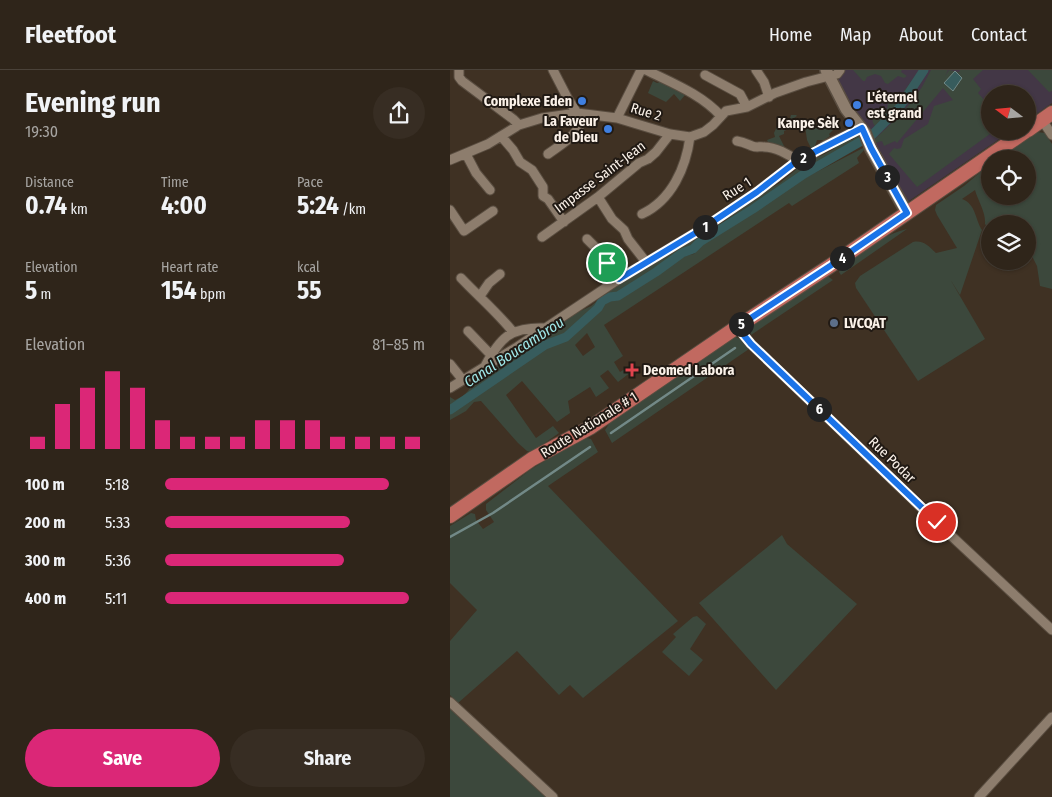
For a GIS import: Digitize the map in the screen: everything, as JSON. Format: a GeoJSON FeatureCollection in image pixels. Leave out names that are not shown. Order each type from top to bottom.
{"type":"FeatureCollection","features":[{"type":"Feature","properties":{"kind":"main road","name":"Route Nationale # 1"},"geometry":{"type":"LineString","coordinates":[[1036,125],[1047,117]]}},
{"type":"Feature","properties":{"kind":"main road","name":"Route Nationale # 1"},"geometry":{"type":"LineString","coordinates":[[450,516],[532,459],[591,427],[1014,140]]}},
{"type":"Feature","properties":{"kind":"street"},"geometry":{"type":"LineString","coordinates":[[450,73],[458,70],[462,81],[519,125]]}},
{"type":"Feature","properties":{"kind":"street"},"geometry":{"type":"LineString","coordinates":[[548,154],[576,133],[580,126],[580,114],[553,70]]}},
{"type":"Feature","properties":{"kind":"street"},"geometry":{"type":"LineString","coordinates":[[617,118],[641,70]]}},
{"type":"Feature","properties":{"kind":"street"},"geometry":{"type":"LineString","coordinates":[[646,70],[696,95],[714,108],[721,116]]}},
{"type":"Feature","properties":{"kind":"street"},"geometry":{"type":"LineString","coordinates":[[756,70],[764,82],[769,97]]}},
{"type":"Feature","properties":{"kind":"street"},"geometry":{"type":"LineString","coordinates":[[642,214],[662,200],[676,182],[686,157],[690,136],[704,132],[726,111],[747,106],[828,73],[837,74],[840,70]]}},
{"type":"Feature","properties":{"kind":"street"},"geometry":{"type":"LineString","coordinates":[[828,73],[846,109],[863,131],[907,213]]}},
{"type":"Feature","properties":{"kind":"street"},"geometry":{"type":"LineString","coordinates":[[704,75],[740,94],[747,106]]}},
{"type":"Feature","properties":{"kind":"street","name":"Rue 2"},"geometry":{"type":"LineString","coordinates":[[450,160],[488,144],[519,125],[542,118],[580,114],[617,118],[670,134],[690,136]]}},
{"type":"Feature","properties":{"kind":"street"},"geometry":{"type":"LineString","coordinates":[[1047,117],[1052,135]]}},
{"type":"Feature","properties":{"kind":"street","name":"Rue 1"},"geometry":{"type":"LineString","coordinates":[[450,388],[619,279],[702,229],[757,192],[797,161],[863,131]]}},
{"type":"Feature","properties":{"kind":"street","name":"Impasse Saint-Jean"},"geometry":{"type":"LineString","coordinates":[[542,237],[598,197],[639,163],[648,159],[670,134]]}},
{"type":"Feature","properties":{"kind":"street"},"geometry":{"type":"LineString","coordinates":[[500,136],[520,162],[532,170],[543,187],[543,196],[548,199],[564,222]]}},
{"type":"Feature","properties":{"kind":"street"},"geometry":{"type":"LineString","coordinates":[[737,141],[789,154],[797,161]]}},
{"type":"Feature","properties":{"kind":"street"},"geometry":{"type":"LineString","coordinates":[[466,154],[476,173],[490,190]]}},
{"type":"Feature","properties":{"kind":"street"},"geometry":{"type":"LineString","coordinates":[[598,197],[612,219],[624,230],[628,240],[646,262]]}},
{"type":"Feature","properties":{"kind":"street"},"geometry":{"type":"LineString","coordinates":[[450,210],[464,231],[493,211]]}},
{"type":"Feature","properties":{"kind":"street"},"geometry":{"type":"LineString","coordinates":[[587,239],[598,250],[600,256],[619,279]]}},
{"type":"Feature","properties":{"kind":"street"},"geometry":{"type":"LineString","coordinates":[[480,296],[489,283],[500,274]]}},
{"type":"Feature","properties":{"kind":"street"},"geometry":{"type":"LineString","coordinates":[[461,278],[513,332]]}},
{"type":"Feature","properties":{"kind":"street"},"geometry":{"type":"LineString","coordinates":[[484,366],[507,335],[529,327],[544,328]]}},
{"type":"Feature","properties":{"kind":"street","name":"Rue Podar"},"geometry":{"type":"LineString","coordinates":[[737,327],[765,357],[929,515],[1052,630]]}},
{"type":"Feature","properties":{"kind":"street"},"geometry":{"type":"LineString","coordinates":[[468,331],[491,355]]}},
{"type":"Feature","properties":{"kind":"street"},"geometry":{"type":"LineString","coordinates":[[450,364],[462,379]]}},
{"type":"Feature","properties":{"kind":"street"},"geometry":{"type":"LineString","coordinates":[[450,702],[553,797]]}},
{"type":"Feature","properties":{"kind":"street"},"geometry":{"type":"LineString","coordinates":[[979,797],[1052,717]]}},
{"type":"Feature","properties":{"kind":"shaded area"},"geometry":{"type":"Polygon","coordinates":[[[838,70],[1052,70],[1052,103],[1036,114],[1036,85],[981,85],[981,140],[998,140],[906,203],[873,148],[835,76],[838,70]]]}},
{"type":"Feature","properties":{"kind":"green space"},"geometry":{"type":"Polygon","coordinates":[[[853,70],[902,70],[901,72],[907,76],[904,78],[898,76],[888,84],[885,83],[881,76],[875,74],[863,81],[853,70]]]}},
{"type":"Feature","properties":{"kind":"green space"},"geometry":{"type":"Polygon","coordinates":[[[920,70],[927,70],[909,96],[904,91],[920,70]]]}},
{"type":"Feature","properties":{"kind":"green space"},"geometry":{"type":"Polygon","coordinates":[[[931,70],[948,70],[945,76],[949,70],[959,72],[960,70],[983,70],[973,79],[981,89],[978,93],[981,96],[982,140],[917,187],[889,154],[894,148],[901,148],[904,139],[928,124],[934,106],[953,100],[943,88],[897,143],[895,141],[884,146],[882,141],[875,143],[874,140],[899,116],[922,87],[931,70]]]}},
{"type":"Feature","properties":{"kind":"green space"},"geometry":{"type":"Polygon","coordinates":[[[1028,70],[1052,70],[1052,91],[1049,92],[1028,70]]]}},
{"type":"Feature","properties":{"kind":"green space"},"geometry":{"type":"Polygon","coordinates":[[[653,81],[657,83],[662,81],[685,95],[680,101],[674,94],[666,102],[648,93],[653,81]]]}},
{"type":"Feature","properties":{"kind":"green space"},"geometry":{"type":"Polygon","coordinates":[[[899,95],[907,100],[900,111],[876,134],[873,134],[876,128],[872,117],[879,109],[887,109],[888,104],[899,95]]]}},
{"type":"Feature","properties":{"kind":"green space"},"geometry":{"type":"Polygon","coordinates":[[[791,115],[797,116],[794,118],[794,127],[784,131],[784,134],[779,136],[786,150],[769,144],[767,140],[775,137],[774,133],[780,120],[786,126],[791,115]]]}},
{"type":"Feature","properties":{"kind":"green space"},"geometry":{"type":"Polygon","coordinates":[[[813,121],[815,128],[831,121],[836,127],[829,134],[830,136],[824,140],[817,140],[815,146],[811,148],[807,140],[805,126],[813,121]]]}},
{"type":"Feature","properties":{"kind":"green space"},"geometry":{"type":"Polygon","coordinates":[[[1036,133],[1045,133],[1052,144],[1052,289],[1040,286],[1036,264],[1036,215],[984,215],[975,190],[962,199],[967,201],[973,208],[981,228],[981,233],[960,295],[950,279],[985,339],[918,381],[856,288],[855,283],[860,276],[913,242],[923,243],[936,253],[957,248],[937,215],[936,205],[981,172],[981,205],[1036,205],[1036,150],[1010,150],[1025,140],[1036,140],[1036,133]]]}},
{"type":"Feature","properties":{"kind":"green space"},"geometry":{"type":"Polygon","coordinates":[[[859,134],[860,138],[851,146],[814,166],[759,201],[752,208],[714,231],[692,248],[680,252],[615,295],[603,298],[597,307],[566,335],[544,344],[450,407],[450,397],[455,400],[463,396],[475,380],[531,343],[539,340],[541,333],[557,328],[572,315],[591,306],[609,291],[683,244],[723,222],[758,195],[780,183],[799,167],[834,149],[835,145],[852,140],[859,134]]]}},
{"type":"Feature","properties":{"kind":"green space"},"geometry":{"type":"Polygon","coordinates":[[[863,148],[865,149],[857,158],[859,163],[792,206],[789,203],[604,325],[623,356],[614,362],[620,372],[628,367],[631,372],[618,382],[608,370],[600,376],[609,388],[596,397],[590,387],[568,401],[570,413],[557,422],[522,381],[506,395],[536,438],[553,426],[559,433],[532,452],[527,451],[518,443],[481,401],[474,402],[466,411],[450,420],[450,412],[545,346],[567,337],[609,300],[625,294],[678,260],[694,254],[704,242],[803,179],[863,148]],[[587,333],[575,345],[583,356],[595,347],[587,333]]]}},
{"type":"Feature","properties":{"kind":"green space"},"geometry":{"type":"Polygon","coordinates":[[[907,229],[841,275],[839,272],[841,266],[873,244],[889,235],[907,229]]]}},
{"type":"Feature","properties":{"kind":"green space"},"geometry":{"type":"Polygon","coordinates":[[[826,275],[833,280],[751,335],[749,325],[826,275]]]}},
{"type":"Feature","properties":{"kind":"green space"},"geometry":{"type":"Polygon","coordinates":[[[731,335],[740,339],[749,349],[612,443],[605,430],[611,421],[731,335]]]}},
{"type":"Feature","properties":{"kind":"green space"},"geometry":{"type":"Polygon","coordinates":[[[584,437],[591,439],[598,452],[548,486],[678,621],[583,698],[570,685],[559,695],[517,651],[458,703],[450,695],[450,641],[477,610],[450,583],[450,526],[471,513],[475,514],[476,520],[483,529],[494,522],[486,510],[486,504],[530,470],[584,437]]]}},
{"type":"Feature","properties":{"kind":"green space"},"geometry":{"type":"Polygon","coordinates":[[[782,535],[787,544],[857,604],[776,690],[699,603],[782,535]]]}},
{"type":"Feature","properties":{"kind":"green space"},"geometry":{"type":"Polygon","coordinates":[[[697,616],[706,624],[690,649],[703,660],[689,676],[662,652],[676,637],[673,634],[693,617],[697,616]]]}},
{"type":"Feature","properties":{"kind":"green space"},"geometry":{"type":"Polygon","coordinates":[[[450,703],[550,797],[450,797],[450,703]]]}},
{"type":"Feature","properties":{"kind":"water"},"geometry":{"type":"Polygon","coordinates":[[[955,71],[962,78],[953,91],[944,83],[955,71]]]}},
{"type":"Feature","properties":{"kind":"waterway","name":"Canal Boucambrou"},"geometry":{"type":"LineString","coordinates":[[450,410],[545,345],[566,337],[598,308],[602,301],[618,296],[682,253],[693,249],[700,242],[804,174],[872,135],[899,108],[924,70]]}},
{"type":"Feature","properties":{"kind":"waterway"},"geometry":{"type":"LineString","coordinates":[[611,433],[735,348]]}},
{"type":"Feature","properties":{"kind":"waterway"},"geometry":{"type":"LineString","coordinates":[[450,537],[493,513],[590,447]]}},
{"type":"Feature","properties":{"kind":"place","name":"Complexe Eden"},"geometry":{"type":"Point","coordinates":[582,101]}},
{"type":"Feature","properties":{"kind":"place","name":"L'éternel est grand"},"geometry":{"type":"Point","coordinates":[857,105]}},
{"type":"Feature","properties":{"kind":"place","name":"Kanpe Sèk"},"geometry":{"type":"Point","coordinates":[849,123]}},
{"type":"Feature","properties":{"kind":"place","name":"La Faveur de Dieu"},"geometry":{"type":"Point","coordinates":[608,129]}},
{"type":"Feature","properties":{"kind":"place","name":"LVCQAT"},"geometry":{"type":"Point","coordinates":[834,323]}},
{"type":"Feature","properties":{"kind":"place","name":"Deomed Labora"},"geometry":{"type":"Point","coordinates":[632,370]}},
{"type":"Feature","properties":{"kind":"route"},"geometry":{"type":"LineString","coordinates":[[607,263],[619,279],[702,229],[780,176],[797,161],[862,128],[907,213],[737,327],[751,344],[937,522]]}}]}
